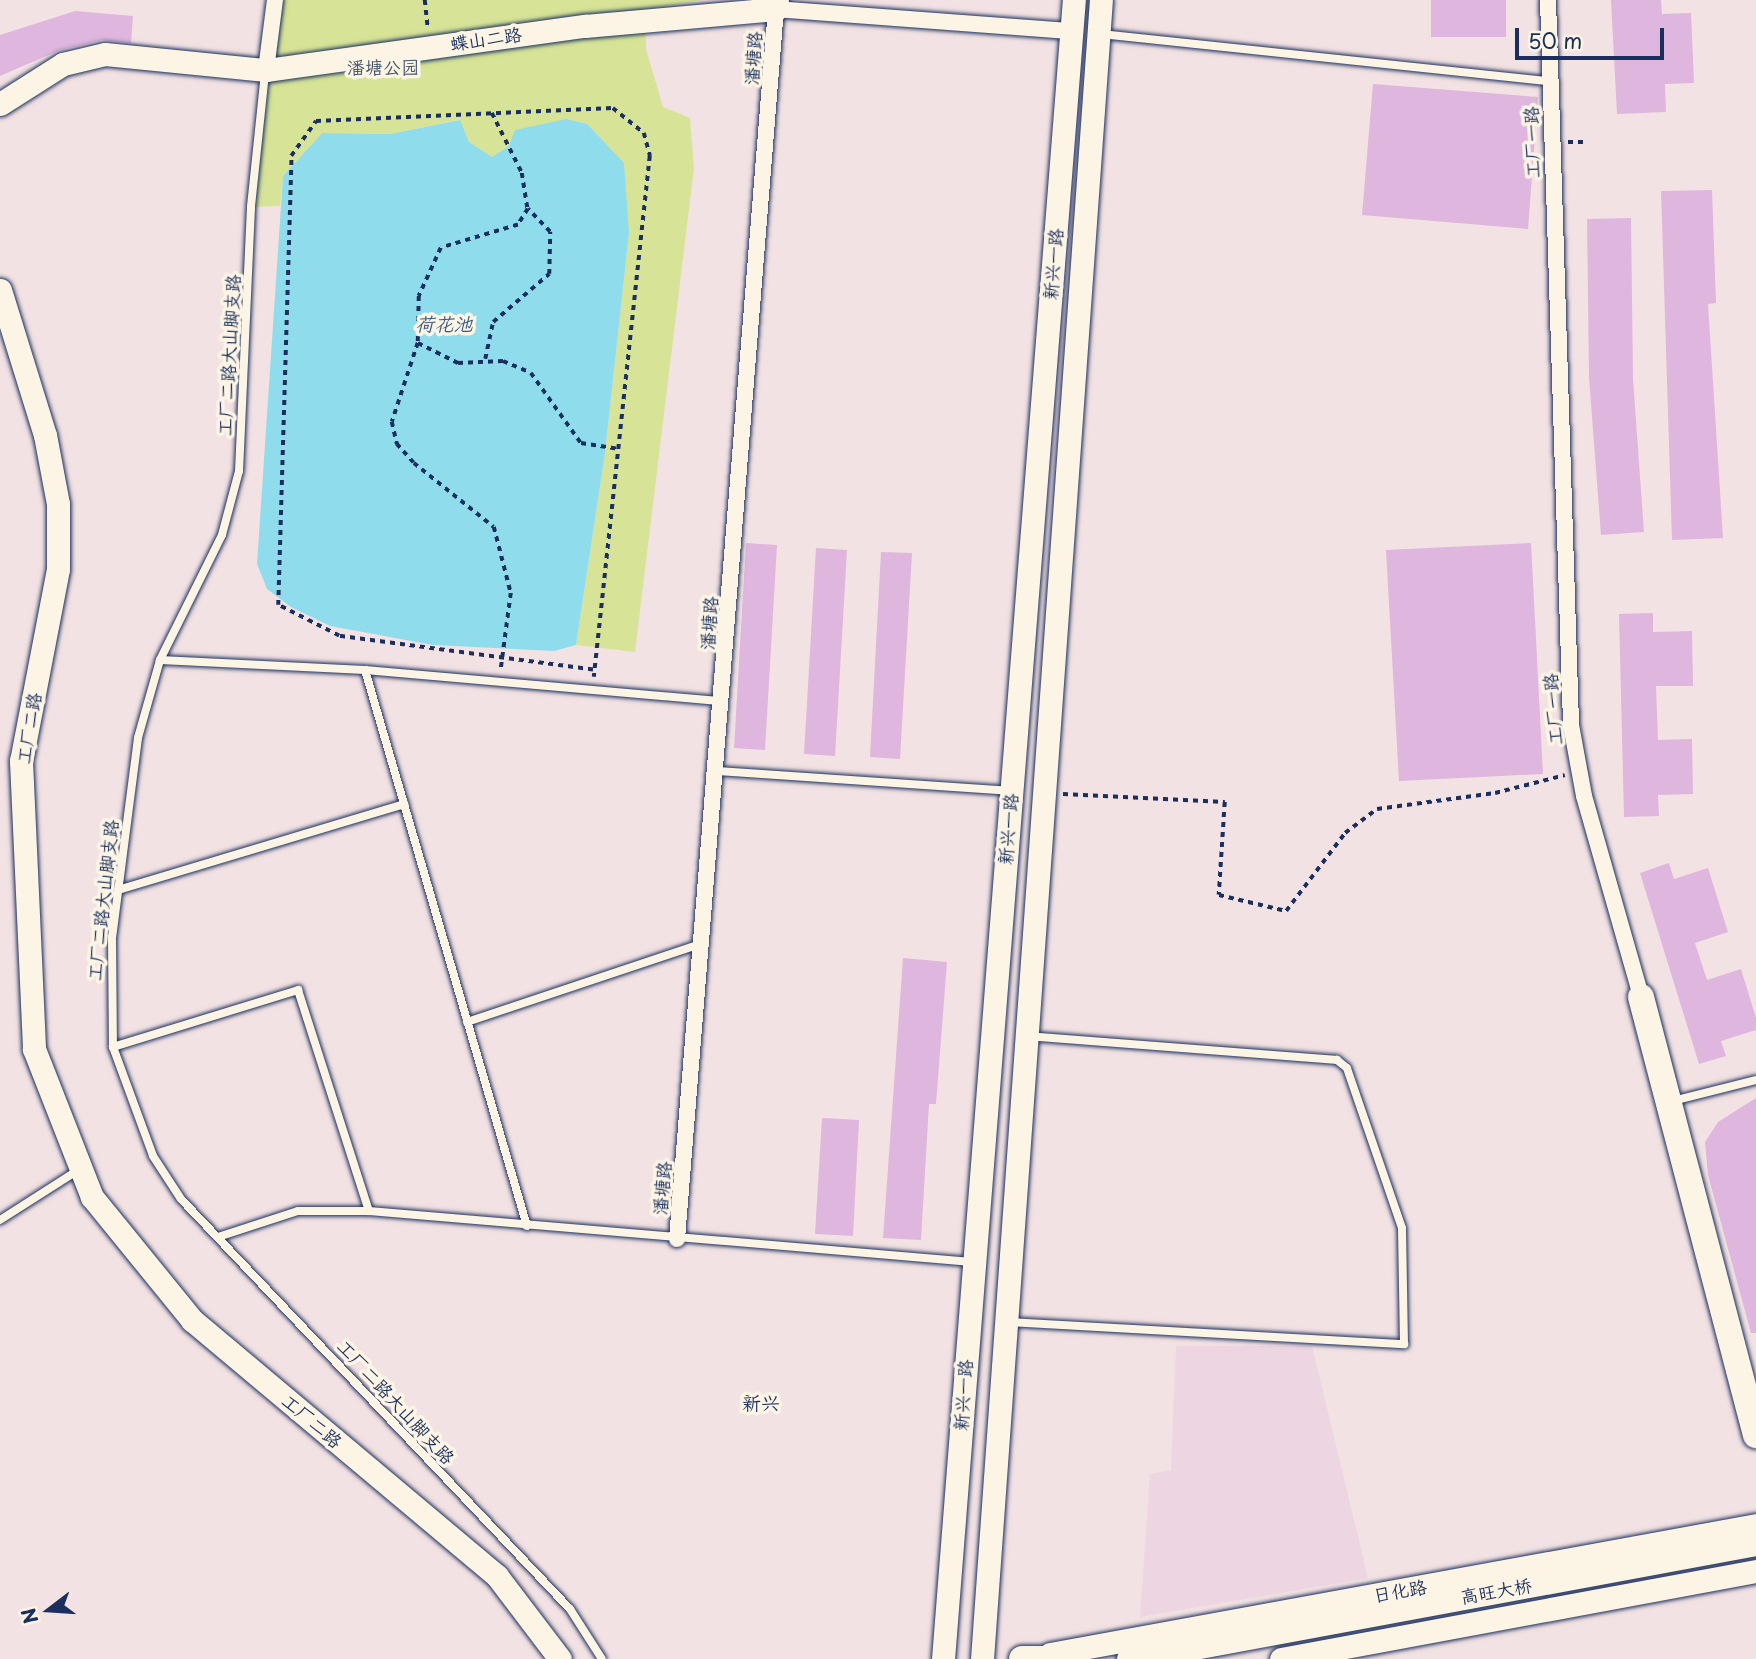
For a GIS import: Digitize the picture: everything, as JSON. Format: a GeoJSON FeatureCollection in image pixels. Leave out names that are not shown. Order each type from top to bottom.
{"type":"FeatureCollection","features":[{"type":"Feature","properties":{"kind":"main road"},"geometry":{"type":"LineString","coordinates":[[1641,997],[1756,1435]]}},
{"type":"Feature","properties":{"kind":"main road","name":"高旺大桥"},"geometry":{"type":"LineString","coordinates":[[1201,1653],[1756,1543]]}},
{"type":"Feature","properties":{"kind":"main road","name":"高旺大桥"},"geometry":{"type":"LineString","coordinates":[[1201,1653],[1756,1557]]}},
{"type":"Feature","properties":{"kind":"main road"},"geometry":{"type":"LineString","coordinates":[[1130,1659],[1201,1653]]}},
{"type":"Feature","properties":{"kind":"street"},"geometry":{"type":"LineString","coordinates":[[266,70],[275,0]]}},
{"type":"Feature","properties":{"kind":"street","name":"新兴一路"},"geometry":{"type":"LineString","coordinates":[[943,1659],[972,1262],[1074,0]]}},
{"type":"Feature","properties":{"kind":"street","name":"新兴一路"},"geometry":{"type":"LineString","coordinates":[[982,1659],[1040,793],[1101,0]]}},
{"type":"Feature","properties":{"kind":"street","name":"工厂一路"},"geometry":{"type":"LineString","coordinates":[[1548,0],[1571,725],[1579,771],[1641,997],[1677,1100],[1756,1390]]}},
{"type":"Feature","properties":{"kind":"street","name":"蝶山二路"},"geometry":{"type":"LineString","coordinates":[[0,104],[63,64],[105,54],[266,70],[585,26],[777,4],[1071,31]]}},
{"type":"Feature","properties":{"kind":"street","name":"潘塘路"},"geometry":{"type":"LineString","coordinates":[[677,1239],[718,771],[777,4]]}},
{"type":"Feature","properties":{"kind":"street","name":"工厂二路"},"geometry":{"type":"LineString","coordinates":[[0,290],[45,435],[58,504],[58,569],[21,761],[34,1049],[92,1197],[192,1320],[496,1576],[560,1659]]}},
{"type":"Feature","properties":{"kind":"street","name":"日化路"},"geometry":{"type":"LineString","coordinates":[[1045,1658],[1756,1525]]}},
{"type":"Feature","properties":{"kind":"street"},"geometry":{"type":"LineString","coordinates":[[1282,1659],[1756,1572]]}},
{"type":"Feature","properties":{"kind":"lane"},"geometry":{"type":"LineString","coordinates":[[1098,34],[1550,81]]}},
{"type":"Feature","properties":{"kind":"lane","name":"工厂二路大山脚支路"},"geometry":{"type":"LineString","coordinates":[[266,70],[251,206],[239,471],[222,535],[160,660],[138,738],[118,890],[109,998],[113,1047],[153,1156],[181,1199],[570,1609],[602,1659]]}},
{"type":"Feature","properties":{"kind":"lane"},"geometry":{"type":"LineString","coordinates":[[160,660],[365,670],[722,701]]}},
{"type":"Feature","properties":{"kind":"lane"},"geometry":{"type":"LineString","coordinates":[[365,670],[527,1226]]}},
{"type":"Feature","properties":{"kind":"lane"},"geometry":{"type":"LineString","coordinates":[[718,771],[1011,792]]}},
{"type":"Feature","properties":{"kind":"lane"},"geometry":{"type":"LineString","coordinates":[[118,890],[404,804]]}},
{"type":"Feature","properties":{"kind":"lane"},"geometry":{"type":"LineString","coordinates":[[467,1022],[703,943]]}},
{"type":"Feature","properties":{"kind":"lane"},"geometry":{"type":"LineString","coordinates":[[113,1047],[298,990],[369,1211]]}},
{"type":"Feature","properties":{"kind":"lane"},"geometry":{"type":"LineString","coordinates":[[1005,1322],[1405,1344],[1402,1228],[1347,1068],[1337,1060],[1024,1035]]}},
{"type":"Feature","properties":{"kind":"lane"},"geometry":{"type":"LineString","coordinates":[[1677,1100],[1756,1080]]}},
{"type":"Feature","properties":{"kind":"lane"},"geometry":{"type":"LineString","coordinates":[[0,1220],[81,1168]]}},
{"type":"Feature","properties":{"kind":"lane"},"geometry":{"type":"LineString","coordinates":[[218,1237],[298,1211],[369,1211],[972,1262]]}},
{"type":"Feature","properties":{"kind":"path"},"geometry":{"type":"LineString","coordinates":[[425,0],[430,47]]}},
{"type":"Feature","properties":{"kind":"path"},"geometry":{"type":"LineString","coordinates":[[593,670],[339,636],[278,605],[291,156],[316,121],[613,108],[645,133],[650,156],[620,449],[593,670],[595,690]]}},
{"type":"Feature","properties":{"kind":"path"},"geometry":{"type":"LineString","coordinates":[[485,359],[493,322],[549,274],[550,232],[528,209],[522,173],[492,113]]}},
{"type":"Feature","properties":{"kind":"path"},"geometry":{"type":"LineString","coordinates":[[502,654],[511,593],[494,527],[397,444],[392,422],[418,343],[419,296],[441,248],[463,237],[518,225],[528,209]]}},
{"type":"Feature","properties":{"kind":"path"},"geometry":{"type":"LineString","coordinates":[[418,343],[458,363],[485,359],[531,373],[581,443],[620,449]]}},
{"type":"Feature","properties":{"kind":"path"},"geometry":{"type":"LineString","coordinates":[[1040,793],[1225,802],[1219,895],[1286,911],[1345,833],[1377,809],[1495,793],[1579,771]]}},
{"type":"Feature","properties":{"kind":"shaded area"},"geometry":{"type":"Polygon","coordinates":[[[1176,1346],[1312,1346],[1368,1578],[1140,1617],[1150,1474],[1171,1470],[1176,1346]]]}},
{"type":"Feature","properties":{"kind":"green space","name":"潘塘公园"},"geometry":{"type":"Polygon","coordinates":[[[276,0],[702,0],[645,10],[646,49],[663,107],[690,118],[694,168],[635,652],[576,645],[605,453],[629,233],[509,146],[492,158],[469,142],[459,120],[390,134],[322,133],[283,176],[280,206],[251,207],[276,0]]]}},
{"type":"Feature","properties":{"kind":"water","name":"荷花池"},"geometry":{"type":"Polygon","coordinates":[[[566,119],[587,124],[624,163],[629,233],[605,453],[576,645],[554,651],[433,645],[330,626],[291,607],[267,589],[257,564],[283,176],[322,133],[390,134],[460,120],[469,142],[492,157],[509,146],[515,130],[566,119]]]}},
{"type":"Feature","properties":{"kind":"building"},"geometry":{"type":"Polygon","coordinates":[[[1431,0],[1506,0],[1506,37],[1431,37],[1431,0]]]}},
{"type":"Feature","properties":{"kind":"building"},"geometry":{"type":"Polygon","coordinates":[[[1611,0],[1661,0],[1662,14],[1691,13],[1694,83],[1665,84],[1666,112],[1617,114],[1611,0]]]}},
{"type":"Feature","properties":{"kind":"building"},"geometry":{"type":"Polygon","coordinates":[[[75,11],[133,16],[131,43],[102,40],[60,50],[0,76],[0,35],[75,11]]]}},
{"type":"Feature","properties":{"kind":"building"},"geometry":{"type":"Polygon","coordinates":[[[1373,84],[1538,97],[1528,229],[1362,215],[1373,84]]]}},
{"type":"Feature","properties":{"kind":"building"},"geometry":{"type":"Polygon","coordinates":[[[1712,190],[1716,303],[1708,304],[1723,538],[1672,540],[1661,191],[1712,190]]]}},
{"type":"Feature","properties":{"kind":"building"},"geometry":{"type":"Polygon","coordinates":[[[1631,218],[1633,379],[1644,532],[1601,535],[1589,377],[1587,219],[1631,218]]]}},
{"type":"Feature","properties":{"kind":"building"},"geometry":{"type":"Polygon","coordinates":[[[746,543],[777,545],[765,750],[734,748],[746,543]]]}},
{"type":"Feature","properties":{"kind":"building"},"geometry":{"type":"Polygon","coordinates":[[[1531,543],[1543,774],[1399,781],[1386,550],[1531,543]]]}},
{"type":"Feature","properties":{"kind":"building"},"geometry":{"type":"Polygon","coordinates":[[[816,548],[847,550],[835,756],[804,754],[816,548]]]}},
{"type":"Feature","properties":{"kind":"building"},"geometry":{"type":"Polygon","coordinates":[[[881,552],[912,553],[900,759],[870,757],[881,552]]]}},
{"type":"Feature","properties":{"kind":"building"},"geometry":{"type":"Polygon","coordinates":[[[1653,613],[1653,632],[1692,631],[1693,686],[1656,686],[1658,740],[1692,739],[1693,794],[1658,795],[1659,816],[1624,817],[1619,614],[1653,613]]]}},
{"type":"Feature","properties":{"kind":"building"},"geometry":{"type":"Polygon","coordinates":[[[1669,863],[1674,879],[1708,868],[1728,932],[1695,943],[1707,980],[1741,969],[1756,1018],[1756,1030],[1721,1041],[1726,1056],[1699,1064],[1640,873],[1669,863]]]}},
{"type":"Feature","properties":{"kind":"building"},"geometry":{"type":"Polygon","coordinates":[[[903,958],[947,962],[936,1104],[929,1104],[921,1240],[883,1238],[903,958]]]}},
{"type":"Feature","properties":{"kind":"building"},"geometry":{"type":"Polygon","coordinates":[[[1756,1098],[1756,1333],[1751,1333],[1708,1175],[1705,1142],[1718,1122],[1756,1098]]]}},
{"type":"Feature","properties":{"kind":"building"},"geometry":{"type":"Polygon","coordinates":[[[822,1118],[859,1120],[853,1236],[815,1234],[822,1118]]]}},
{"type":"Feature","properties":{"kind":"district","name":"新兴"},"geometry":{"type":"Point","coordinates":[761,1403]}}]}
